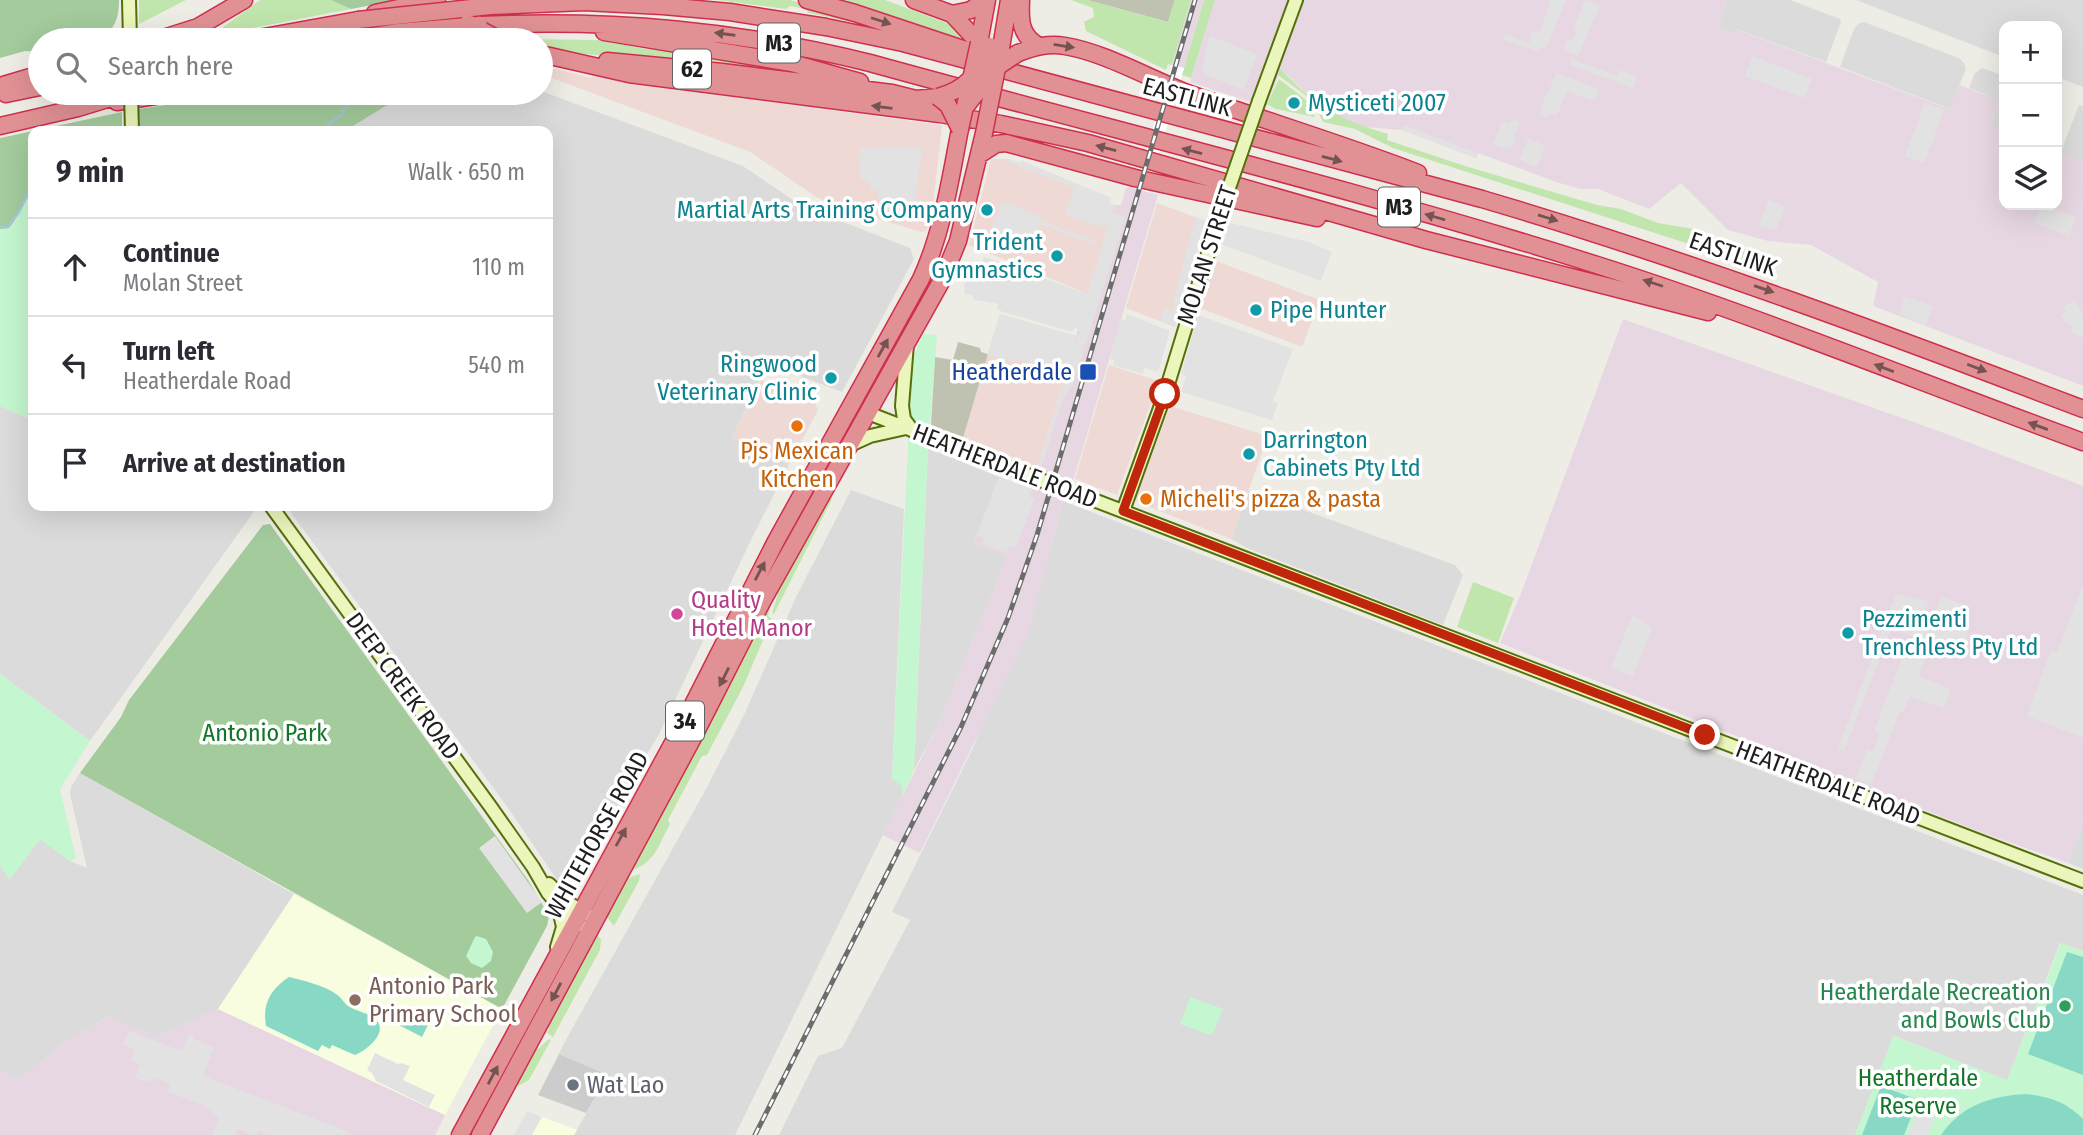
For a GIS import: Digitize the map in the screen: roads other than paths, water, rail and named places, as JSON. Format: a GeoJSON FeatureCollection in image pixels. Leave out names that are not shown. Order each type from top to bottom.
{"type":"FeatureCollection","features":[{"type":"Feature","properties":{"kind":"highway"},"geometry":{"type":"LineString","coordinates":[[195,28],[244,0]]}},
{"type":"Feature","properties":{"kind":"highway"},"geometry":{"type":"LineString","coordinates":[[359,19],[436,0],[453,14],[478,28]]}},
{"type":"Feature","properties":{"kind":"highway"},"geometry":{"type":"LineString","coordinates":[[807,0],[1266,142]]}},
{"type":"Feature","properties":{"kind":"highway"},"geometry":{"type":"LineString","coordinates":[[914,0],[952,14],[993,57]]}},
{"type":"Feature","properties":{"kind":"highway","name":"34"},"geometry":{"type":"LineString","coordinates":[[868,413],[949,264],[969,202],[984,133],[993,57],[1009,0]]}},
{"type":"Feature","properties":{"kind":"highway"},"geometry":{"type":"LineString","coordinates":[[1021,0],[1022,26],[1032,41],[1076,48],[1188,93],[1372,155],[1482,199]]}},
{"type":"Feature","properties":{"kind":"highway","name":"EASTLINK"},"geometry":{"type":"LineString","coordinates":[[315,28],[359,19],[485,3],[584,2],[730,12],[825,26],[903,43],[1482,199],[1643,248],[1783,296],[2083,409]]}},
{"type":"Feature","properties":{"kind":"highway"},"geometry":{"type":"LineString","coordinates":[[464,28],[485,3]]}},
{"type":"Feature","properties":{"kind":"highway"},"geometry":{"type":"LineString","coordinates":[[952,14],[982,3]]}},
{"type":"Feature","properties":{"kind":"highway","name":"34"},"geometry":{"type":"LineString","coordinates":[[982,3],[993,57]]}},
{"type":"Feature","properties":{"kind":"highway"},"geometry":{"type":"LineString","coordinates":[[545,22],[792,63],[856,80],[892,93]]}},
{"type":"Feature","properties":{"kind":"highway","name":"EASTLINK"},"geometry":{"type":"LineString","coordinates":[[445,28],[545,22],[621,24],[700,31],[825,52],[1500,235],[1658,285],[2083,442]]}},
{"type":"Feature","properties":{"kind":"highway"},"geometry":{"type":"LineString","coordinates":[[993,57],[1018,53],[1032,41]]}},
{"type":"Feature","properties":{"kind":"highway","name":"62"},"geometry":{"type":"LineString","coordinates":[[553,56],[698,69],[892,93],[916,99],[958,91],[971,80]]}},
{"type":"Feature","properties":{"kind":"highway"},"geometry":{"type":"LineString","coordinates":[[553,57],[629,74],[940,114],[1088,143],[1426,240],[1786,332]]}},
{"type":"Feature","properties":{"kind":"highway"},"geometry":{"type":"LineString","coordinates":[[965,108],[993,57]]}},
{"type":"Feature","properties":{"kind":"highway","name":"34"},"geometry":{"type":"LineString","coordinates":[[850,408],[934,250],[971,80],[993,57]]}},
{"type":"Feature","properties":{"kind":"highway"},"geometry":{"type":"LineString","coordinates":[[0,86],[28,78]]}},
{"type":"Feature","properties":{"kind":"highway"},"geometry":{"type":"LineString","coordinates":[[0,96],[28,90]]}},
{"type":"Feature","properties":{"kind":"highway"},"geometry":{"type":"LineString","coordinates":[[937,97],[948,106],[960,129]]}},
{"type":"Feature","properties":{"kind":"highway"},"geometry":{"type":"LineString","coordinates":[[0,126],[88,105]]}},
{"type":"Feature","properties":{"kind":"highway"},"geometry":{"type":"LineString","coordinates":[[78,108],[97,105]]}},
{"type":"Feature","properties":{"kind":"highway"},"geometry":{"type":"LineString","coordinates":[[979,155],[996,144],[1006,143],[1135,178],[1426,240]]}},
{"type":"Feature","properties":{"kind":"highway"},"geometry":{"type":"LineString","coordinates":[[850,408],[868,413]]}},
{"type":"Feature","properties":{"kind":"highway","name":"WHITEHORSE ROAD"},"geometry":{"type":"LineString","coordinates":[[460,1135],[681,728],[776,541],[850,408]]}},
{"type":"Feature","properties":{"kind":"highway","name":"WHITEHORSE ROAD"},"geometry":{"type":"LineString","coordinates":[[480,1135],[763,600],[843,469],[848,446],[868,413]]}},
{"type":"Feature","properties":{"kind":"highway"},"geometry":{"type":"LineString","coordinates":[[823,457],[843,469]]}},
{"type":"Feature","properties":{"kind":"main road"},"geometry":{"type":"LineString","coordinates":[[129,0],[130,28]]}},
{"type":"Feature","properties":{"kind":"main road","name":"MOLAN STREET"},"geometry":{"type":"LineString","coordinates":[[1123,511],[1165,394],[1222,208],[1296,0]]}},
{"type":"Feature","properties":{"kind":"main road"},"geometry":{"type":"LineString","coordinates":[[130,105],[132,126]]}},
{"type":"Feature","properties":{"kind":"main road"},"geometry":{"type":"LineString","coordinates":[[848,446],[870,436],[909,430],[902,406],[908,341]]}},
{"type":"Feature","properties":{"kind":"main road","name":"HEATHERDALE ROAD"},"geometry":{"type":"LineString","coordinates":[[868,413],[2083,881]]}},
{"type":"Feature","properties":{"kind":"main road","name":"DEEP CREEK ROAD"},"geometry":{"type":"LineString","coordinates":[[275,511],[558,905],[579,916]]}},
{"type":"Feature","properties":{"kind":"main road","name":"DEEP CREEK ROAD"},"geometry":{"type":"LineString","coordinates":[[533,867],[579,916],[592,926]]}},
{"type":"Feature","properties":{"kind":"main road"},"geometry":{"type":"LineString","coordinates":[[553,964],[563,927],[558,905]]}},
{"type":"Feature","properties":{"kind":"waterway"},"geometry":{"type":"LineString","coordinates":[[326,126],[342,114],[347,105]]}},
{"type":"Feature","properties":{"kind":"waterway"},"geometry":{"type":"LineString","coordinates":[[0,227],[8,227],[28,193]]}},
{"type":"Feature","properties":{"kind":"railway"},"geometry":{"type":"LineString","coordinates":[[755,1135],[961,727],[1008,618],[1037,535],[1195,0]]}},
{"type":"Feature","properties":{"kind":"place","name":"Mysticeti 2007"},"geometry":{"type":"Point","coordinates":[1294,103]}},
{"type":"Feature","properties":{"kind":"place","name":"Martial Arts Training COmpany"},"geometry":{"type":"Point","coordinates":[987,210]}},
{"type":"Feature","properties":{"kind":"place","name":"Trident Gymnastics"},"geometry":{"type":"Point","coordinates":[1057,256]}},
{"type":"Feature","properties":{"kind":"place","name":"Pipe Hunter"},"geometry":{"type":"Point","coordinates":[1256,310]}},
{"type":"Feature","properties":{"kind":"place","name":"Heatherdale"},"geometry":{"type":"Point","coordinates":[1088,372]}},
{"type":"Feature","properties":{"kind":"place","name":"Ringwood Veterinary Clinic"},"geometry":{"type":"Point","coordinates":[831,378]}},
{"type":"Feature","properties":{"kind":"place","name":"Pjs Mexican Kitchen"},"geometry":{"type":"Point","coordinates":[797,426]}},
{"type":"Feature","properties":{"kind":"place","name":"Darrington Cabinets Pty Ltd"},"geometry":{"type":"Point","coordinates":[1249,454]}},
{"type":"Feature","properties":{"kind":"place","name":"Micheli's pizza & pasta"},"geometry":{"type":"Point","coordinates":[1146,499]}},
{"type":"Feature","properties":{"kind":"place","name":"Quality Hotel Manor"},"geometry":{"type":"Point","coordinates":[677,614]}},
{"type":"Feature","properties":{"kind":"place","name":"Pezzimenti Trenchless Pty Ltd"},"geometry":{"type":"Point","coordinates":[1848,633]}},
{"type":"Feature","properties":{"kind":"place","name":"Antonio Park Primary School"},"geometry":{"type":"Point","coordinates":[355,1000]}},
{"type":"Feature","properties":{"kind":"place","name":"Heatherdale Recreation and Bowls Club"},"geometry":{"type":"Point","coordinates":[2065,1006]}},
{"type":"Feature","properties":{"kind":"place","name":"Wat Lao"},"geometry":{"type":"Point","coordinates":[573,1085]}},
{"type":"Feature","properties":{"kind":"park label","name":"Antonio Park"},"geometry":{"type":"Point","coordinates":[265,733]}},
{"type":"Feature","properties":{"kind":"park label","name":"Heatherdale Reserve"},"geometry":{"type":"Point","coordinates":[1918,1092]}}]}
